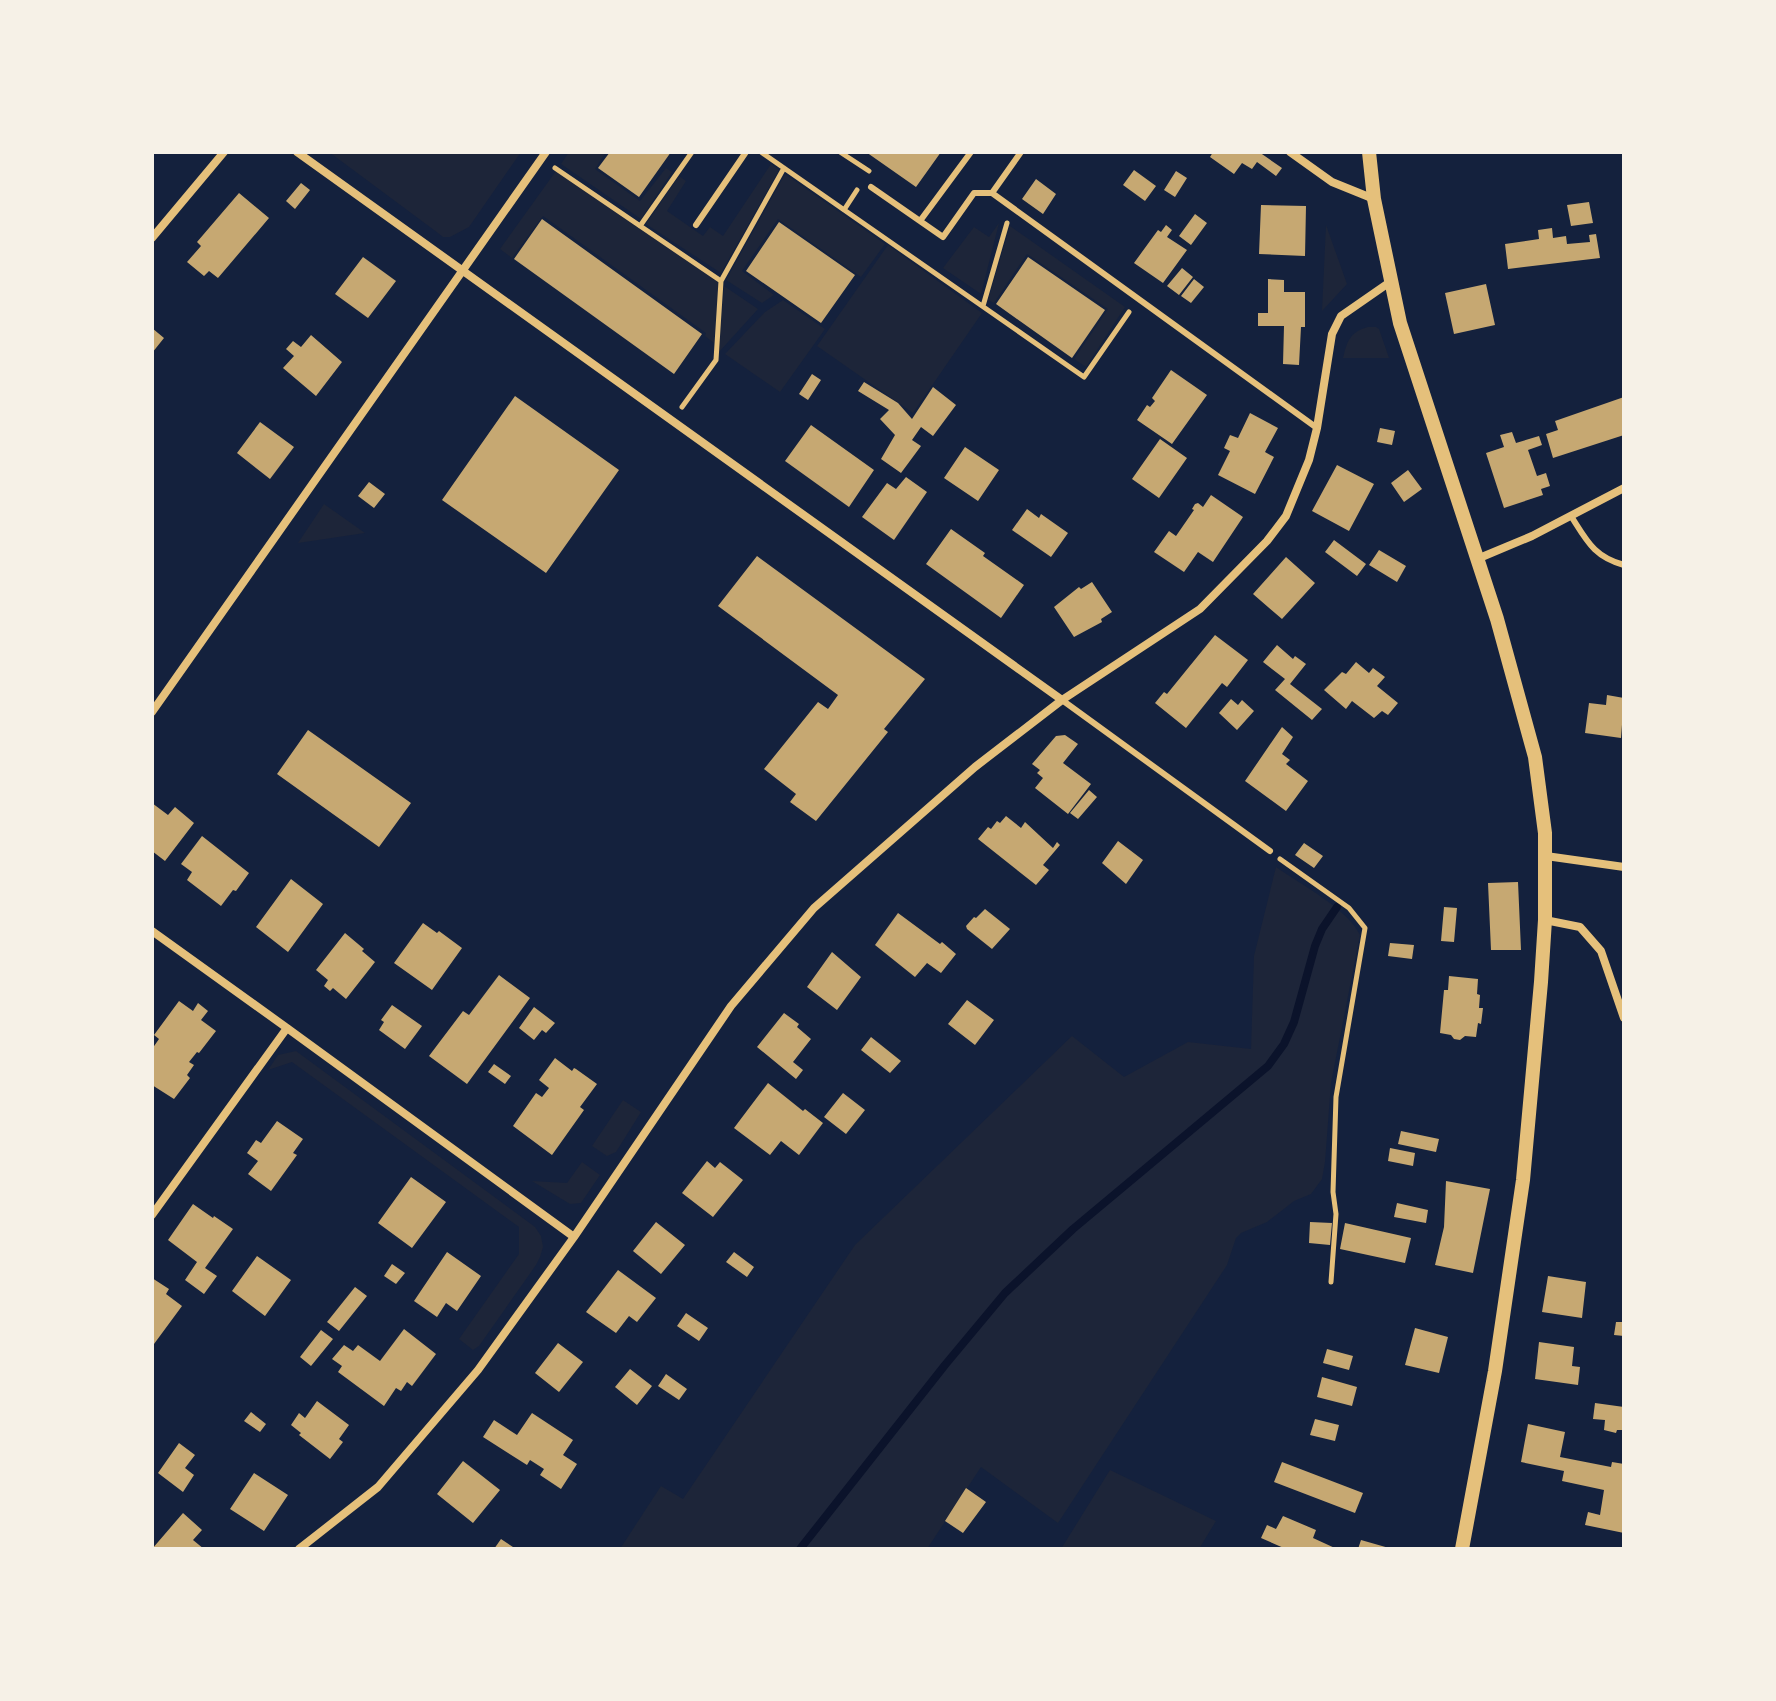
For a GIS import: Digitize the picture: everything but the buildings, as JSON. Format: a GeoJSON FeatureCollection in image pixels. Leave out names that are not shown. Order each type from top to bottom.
{"type":"FeatureCollection","features":[{"type":"Feature","properties":{"kind":"street"},"geometry":{"type":"LineString","coordinates":[[152,238],[224,152]]}},
{"type":"Feature","properties":{"kind":"street"},"geometry":{"type":"LineString","coordinates":[[297,152],[1062,700]]}},
{"type":"Feature","properties":{"kind":"street"},"geometry":{"type":"LineString","coordinates":[[1290,152],[1332,182],[1374,199]]}},
{"type":"Feature","properties":{"kind":"street"},"geometry":{"type":"LineString","coordinates":[[1369,152],[1374,199],[1403,335],[1497,619],[1535,757],[1544,818],[1545,920],[1532,1095],[1514,1255],[1462,1549]]}},
{"type":"Feature","properties":{"kind":"street"},"geometry":{"type":"LineString","coordinates":[[152,712],[544,155]]}},
{"type":"Feature","properties":{"kind":"street"},"geometry":{"type":"LineString","coordinates":[[299,1549],[378,1487],[478,1370],[574,1237],[731,1006],[814,908],[975,767],[1062,700],[1200,609],[1267,541],[1286,516],[1309,460],[1336,324],[1341,316],[1390,282]]}},
{"type":"Feature","properties":{"kind":"street"},"geometry":{"type":"LineString","coordinates":[[1477,559],[1532,536],[1624,488]]}},
{"type":"Feature","properties":{"kind":"street"},"geometry":{"type":"LineString","coordinates":[[1546,856],[1624,867]]}},
{"type":"Feature","properties":{"kind":"street"},"geometry":{"type":"LineString","coordinates":[[1545,920],[1580,927],[1601,951],[1624,1018]]}},
{"type":"Feature","properties":{"kind":"street"},"geometry":{"type":"LineString","coordinates":[[152,931],[574,1237]]}},
{"type":"Feature","properties":{"kind":"street"},"geometry":{"type":"LineString","coordinates":[[152,1215],[287,1028]]}},
{"type":"Feature","properties":{"kind":"lane"},"geometry":{"type":"LineString","coordinates":[[696,225],[746,152]]}},
{"type":"Feature","properties":{"kind":"lane"},"geometry":{"type":"LineString","coordinates":[[920,221],[971,152]]}},
{"type":"Feature","properties":{"kind":"lane"},"geometry":{"type":"LineString","coordinates":[[992,193],[1021,152]]}},
{"type":"Feature","properties":{"kind":"lane"},"geometry":{"type":"LineString","coordinates":[[871,187],[943,237],[974,193],[992,193],[1317,428]]}},
{"type":"Feature","properties":{"kind":"lane"},"geometry":{"type":"LineString","coordinates":[[1571,516],[1600,556],[1624,565]]}},
{"type":"Feature","properties":{"kind":"lane"},"geometry":{"type":"LineString","coordinates":[[1062,700],[1270,851]]}},
{"type":"Feature","properties":{"kind":"path"},"geometry":{"type":"LineString","coordinates":[[640,226],[692,152]]}},
{"type":"Feature","properties":{"kind":"path"},"geometry":{"type":"LineString","coordinates":[[761,152],[1084,377],[1139,299]]}},
{"type":"Feature","properties":{"kind":"path"},"geometry":{"type":"LineString","coordinates":[[544,155],[721,281]]}},
{"type":"Feature","properties":{"kind":"path"},"geometry":{"type":"LineString","coordinates":[[672,421],[716,360],[721,281],[784,168]]}},
{"type":"Feature","properties":{"kind":"path"},"geometry":{"type":"LineString","coordinates":[[983,306],[1012,208]]}},
{"type":"Feature","properties":{"kind":"path"},"geometry":{"type":"LineString","coordinates":[[1270,851],[1349,908],[1365,928],[1336,1097],[1333,1192],[1336,1222],[1331,1282]]}},
{"type":"Feature","properties":{"kind":"shaded area"},"geometry":{"type":"Polygon","coordinates":[[[329,152],[521,152],[469,227],[450,237],[443,237],[329,152]]]}},
{"type":"Feature","properties":{"kind":"shaded area"},"geometry":{"type":"Polygon","coordinates":[[[569,152],[606,152],[595,169],[640,201],[666,168],[672,172],[641,219],[561,164],[569,152]]]}},
{"type":"Feature","properties":{"kind":"shaded area"},"geometry":{"type":"Polygon","coordinates":[[[771,164],[779,170],[721,273],[646,224],[679,176],[686,181],[667,211],[703,236],[710,227],[723,236],[771,164]]]}},
{"type":"Feature","properties":{"kind":"shaded area"},"geometry":{"type":"Polygon","coordinates":[[[556,171],[719,282],[714,343],[705,336],[706,333],[543,216],[512,258],[500,249],[556,171]]]}},
{"type":"Feature","properties":{"kind":"shaded area"},"geometry":{"type":"Polygon","coordinates":[[[785,174],[885,244],[861,277],[778,219],[742,271],[774,295],[762,303],[726,280],[785,174]]]}},
{"type":"Feature","properties":{"kind":"shaded area"},"geometry":{"type":"Polygon","coordinates":[[[999,223],[981,294],[943,268],[974,227],[989,237],[999,223]]]}},
{"type":"Feature","properties":{"kind":"shaded area"},"geometry":{"type":"Polygon","coordinates":[[[1326,225],[1347,284],[1322,311],[1326,225]]]}},
{"type":"Feature","properties":{"kind":"shaded area"},"geometry":{"type":"Polygon","coordinates":[[[1010,226],[1125,307],[1086,367],[1074,359],[1108,309],[1027,254],[994,303],[988,300],[1010,226]]]}},
{"type":"Feature","properties":{"kind":"shaded area"},"geometry":{"type":"Polygon","coordinates":[[[888,245],[982,313],[913,413],[817,346],[888,245]]]}},
{"type":"Feature","properties":{"kind":"shaded area"},"geometry":{"type":"Polygon","coordinates":[[[724,286],[758,309],[719,352],[724,286]]]}},
{"type":"Feature","properties":{"kind":"shaded area"},"geometry":{"type":"Polygon","coordinates":[[[783,300],[825,329],[780,392],[725,354],[765,312],[783,300]]]}},
{"type":"Feature","properties":{"kind":"shaded area"},"geometry":{"type":"Polygon","coordinates":[[[1368,327],[1379,329],[1389,358],[1343,358],[1350,338],[1368,327]]]}},
{"type":"Feature","properties":{"kind":"shaded area"},"geometry":{"type":"Polygon","coordinates":[[[324,504],[365,533],[298,543],[324,504]]]}},
{"type":"Feature","properties":{"kind":"shaded area"},"geometry":{"type":"Polygon","coordinates":[[[1276,867],[1334,907],[1354,925],[1360,935],[1331,1083],[1322,1179],[1311,1194],[1294,1201],[1267,1222],[1236,1238],[1227,1265],[1058,1523],[981,1467],[927,1549],[620,1549],[661,1486],[683,1499],[855,1245],[1072,1036],[1124,1077],[1188,1042],[1251,1049],[1254,956],[1276,867]]]}},
{"type":"Feature","properties":{"kind":"shaded area"},"geometry":{"type":"Polygon","coordinates":[[[296,1051],[535,1227],[541,1236],[543,1247],[536,1265],[479,1346],[473,1350],[459,1339],[519,1254],[519,1227],[292,1062],[268,1070],[278,1055],[296,1051]]]}},
{"type":"Feature","properties":{"kind":"shaded area"},"geometry":{"type":"Polygon","coordinates":[[[623,1100],[641,1112],[616,1152],[607,1156],[592,1146],[623,1100]]]}},
{"type":"Feature","properties":{"kind":"shaded area"},"geometry":{"type":"Polygon","coordinates":[[[582,1162],[600,1175],[581,1203],[570,1204],[532,1181],[567,1183],[582,1162]]]}},
{"type":"Feature","properties":{"kind":"shaded area"},"geometry":{"type":"Polygon","coordinates":[[[1110,1470],[1216,1521],[1199,1549],[1061,1549],[1110,1470]]]}},
{"type":"Feature","properties":{"kind":"waterway"},"geometry":{"type":"LineString","coordinates":[[800,1549],[1005,1293],[1073,1229],[1268,1066],[1284,1044],[1294,1022],[1315,946],[1337,907]]}}]}
